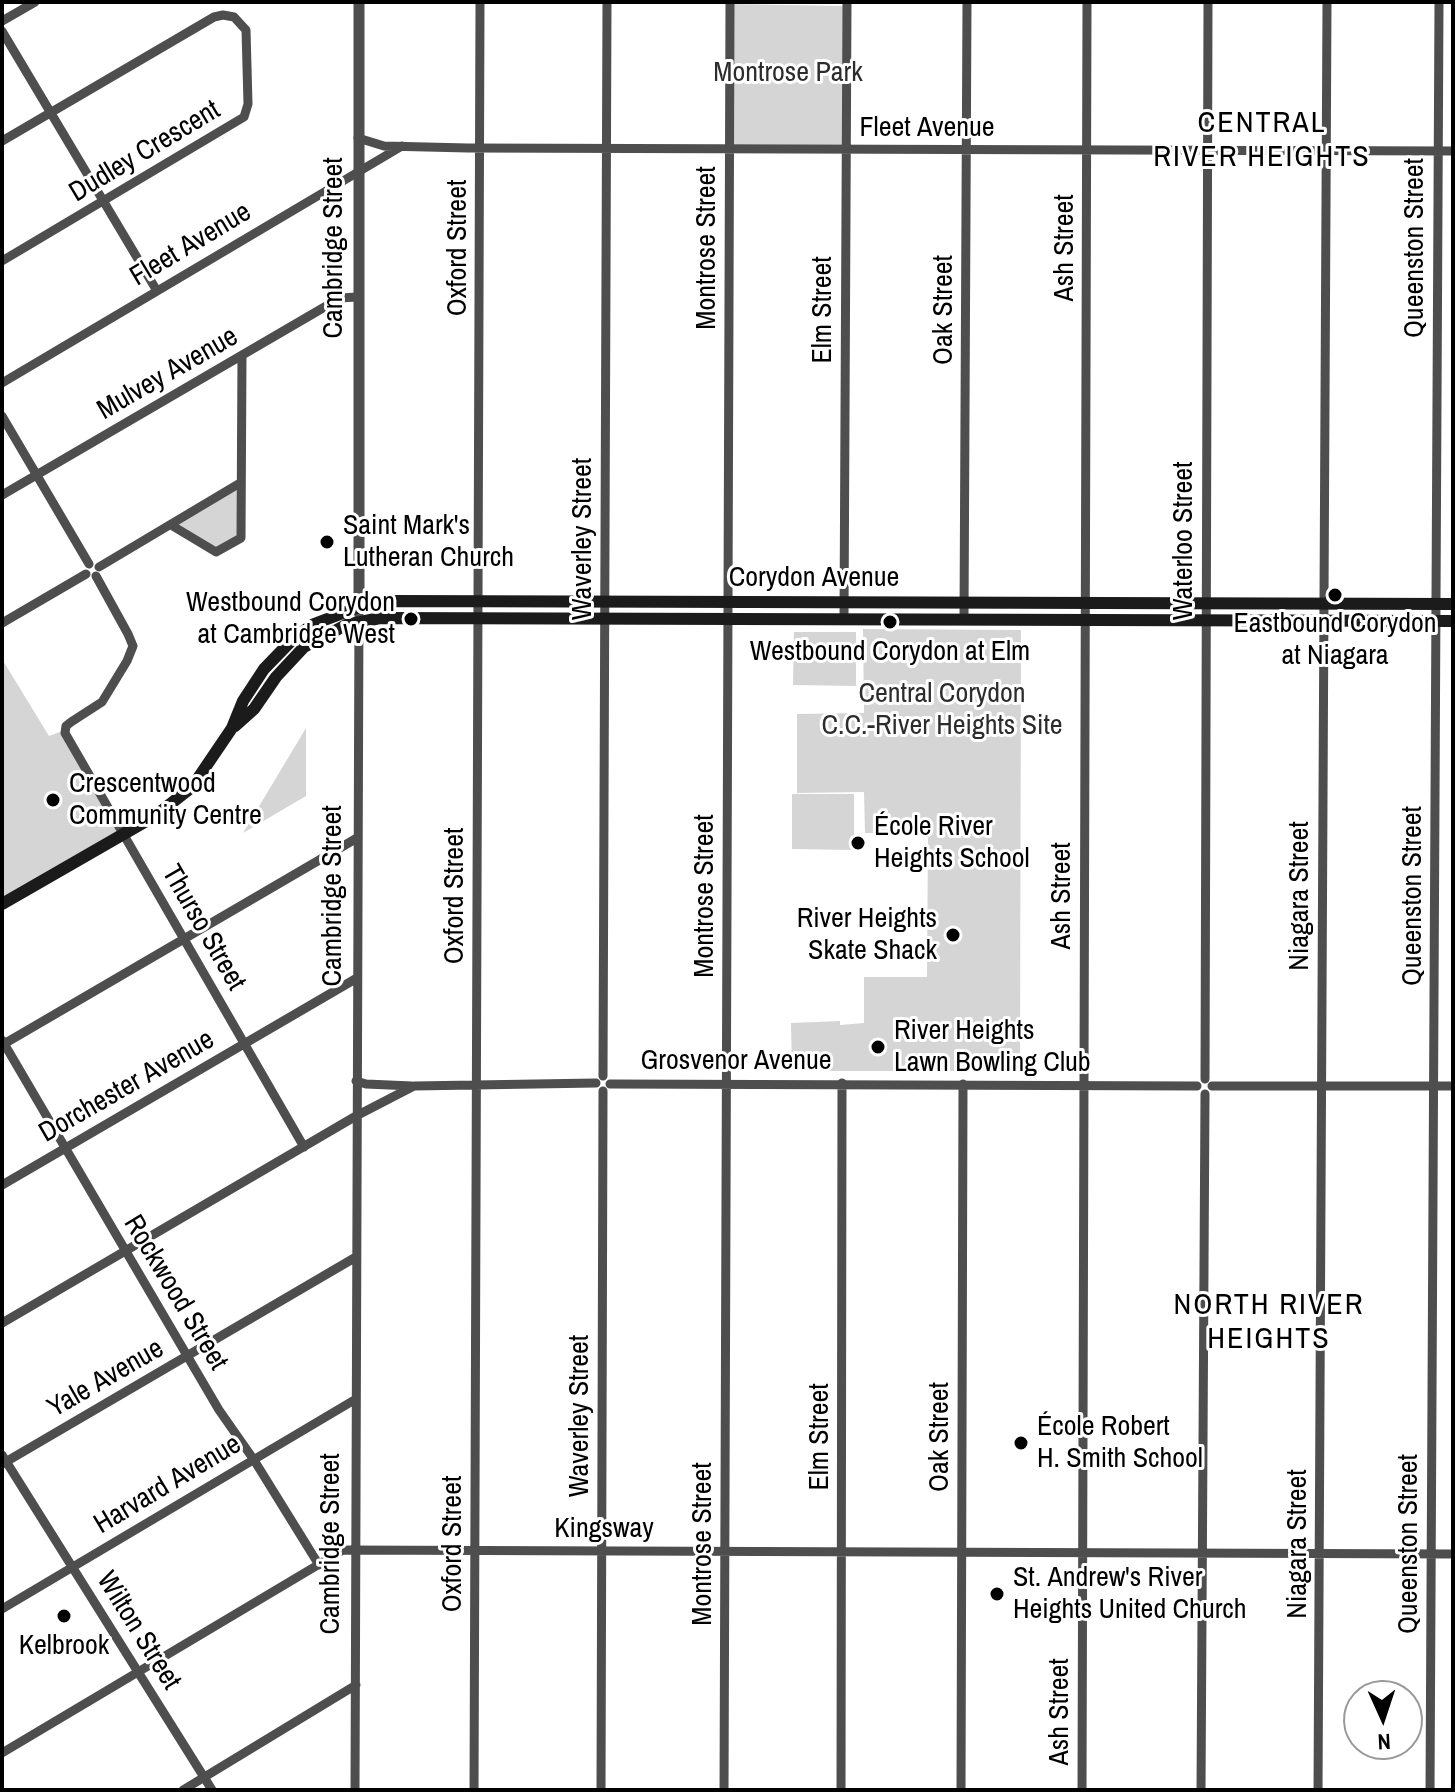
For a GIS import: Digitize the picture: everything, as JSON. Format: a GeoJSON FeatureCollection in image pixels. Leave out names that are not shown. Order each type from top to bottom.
{"type":"FeatureCollection","features":[{"type":"Feature","properties":{"kind":"main road","name":"Corydon Avenue"},"geometry":{"type":"LineString","coordinates":[[2,904],[155,816],[192,787],[232,728],[243,701],[264,669],[295,637],[335,614],[359,607],[397,601],[1453,604]]}},
{"type":"Feature","properties":{"kind":"main road","name":"Corydon Avenue"},"geometry":{"type":"LineString","coordinates":[[232,728],[254,709],[276,677],[304,647],[329,632],[358,621],[393,617],[1453,621]]}},
{"type":"Feature","properties":{"kind":"street"},"geometry":{"type":"LineString","coordinates":[[2,21],[35,2]]}},
{"type":"Feature","properties":{"kind":"street","name":"Cambridge Street"},"geometry":{"type":"LineString","coordinates":[[355,1790],[359,2]]}},
{"type":"Feature","properties":{"kind":"street","name":"Oxford Street"},"geometry":{"type":"LineString","coordinates":[[474,1790],[480,2]]}},
{"type":"Feature","properties":{"kind":"street","name":"Waverley Street"},"geometry":{"type":"LineString","coordinates":[[601,1790],[607,2]]}},
{"type":"Feature","properties":{"kind":"street","name":"Montrose Street"},"geometry":{"type":"LineString","coordinates":[[724,1790],[730,2]]}},
{"type":"Feature","properties":{"kind":"street","name":"Elm Street"},"geometry":{"type":"LineString","coordinates":[[844,619],[847,2]]}},
{"type":"Feature","properties":{"kind":"street","name":"Oak Street"},"geometry":{"type":"LineString","coordinates":[[964,618],[967,2]]}},
{"type":"Feature","properties":{"kind":"street","name":"Ash Street"},"geometry":{"type":"LineString","coordinates":[[1082,1790],[1087,2]]}},
{"type":"Feature","properties":{"kind":"street","name":"Waterloo Street"},"geometry":{"type":"LineString","coordinates":[[1201,1790],[1208,2]]}},
{"type":"Feature","properties":{"kind":"street","name":"Niagara Street"},"geometry":{"type":"LineString","coordinates":[[1318,1790],[1327,2]]}},
{"type":"Feature","properties":{"kind":"street","name":"Queenston Street"},"geometry":{"type":"LineString","coordinates":[[1430,1790],[1439,2]]}},
{"type":"Feature","properties":{"kind":"street","name":"Dudley Crescent"},"geometry":{"type":"LineString","coordinates":[[2,261],[244,117],[248,104],[248,37],[244,26],[228,15],[214,17],[51,113]]}},
{"type":"Feature","properties":{"kind":"street"},"geometry":{"type":"LineString","coordinates":[[2,31],[157,291]]}},
{"type":"Feature","properties":{"kind":"street"},"geometry":{"type":"LineString","coordinates":[[2,141],[51,113]]}},
{"type":"Feature","properties":{"kind":"street","name":"Fleet Avenue"},"geometry":{"type":"LineString","coordinates":[[358,138],[384,146],[480,148],[1453,151]]}},
{"type":"Feature","properties":{"kind":"street","name":"Fleet Avenue"},"geometry":{"type":"LineString","coordinates":[[2,383],[402,146]]}},
{"type":"Feature","properties":{"kind":"street","name":"Mulvey Avenue"},"geometry":{"type":"LineString","coordinates":[[2,495],[340,298],[357,297]]}},
{"type":"Feature","properties":{"kind":"street"},"geometry":{"type":"LineString","coordinates":[[171,525],[216,552],[241,538],[242,355]]}},
{"type":"Feature","properties":{"kind":"street","name":"Thurso Street"},"geometry":{"type":"LineString","coordinates":[[2,416],[93,570],[133,646],[102,702],[71,722],[65,730],[304,1147]]}},
{"type":"Feature","properties":{"kind":"street"},"geometry":{"type":"LineString","coordinates":[[2,623],[240,483]]}},
{"type":"Feature","properties":{"kind":"street"},"geometry":{"type":"LineString","coordinates":[[3,1042],[357,838]]}},
{"type":"Feature","properties":{"kind":"street","name":"Dorchester Avenue"},"geometry":{"type":"LineString","coordinates":[[2,1185],[357,978]]}},
{"type":"Feature","properties":{"kind":"street","name":"Rockwood Street"},"geometry":{"type":"LineString","coordinates":[[3,1042],[219,1410],[319,1565]]}},
{"type":"Feature","properties":{"kind":"street","name":"Grosvenor Avenue"},"geometry":{"type":"LineString","coordinates":[[356,1081],[414,1086],[477,1083],[842,1083],[1453,1086]]}},
{"type":"Feature","properties":{"kind":"street","name":"Elm Street"},"geometry":{"type":"LineString","coordinates":[[841,1790],[842,1083]]}},
{"type":"Feature","properties":{"kind":"street","name":"Oak Street"},"geometry":{"type":"LineString","coordinates":[[961,1790],[963,1084]]}},
{"type":"Feature","properties":{"kind":"street","name":"Grosvenor Avenue"},"geometry":{"type":"LineString","coordinates":[[2,1323],[356,1116],[414,1086]]}},
{"type":"Feature","properties":{"kind":"street"},"geometry":{"type":"LineString","coordinates":[[337,1127],[355,1139]]}},
{"type":"Feature","properties":{"kind":"street","name":"Yale Avenue"},"geometry":{"type":"LineString","coordinates":[[3,1461],[356,1257]]}},
{"type":"Feature","properties":{"kind":"street","name":"Harvard Avenue"},"geometry":{"type":"LineString","coordinates":[[2,1609],[356,1399]]}},
{"type":"Feature","properties":{"kind":"street","name":"Wilton Street"},"geometry":{"type":"LineString","coordinates":[[3,1461],[212,1790]]}},
{"type":"Feature","properties":{"kind":"street","name":"Kingsway"},"geometry":{"type":"LineString","coordinates":[[2,1753],[343,1550],[1453,1554]]}},
{"type":"Feature","properties":{"kind":"street"},"geometry":{"type":"LineString","coordinates":[[183,1790],[356,1685]]}},
{"type":"Feature","properties":{"kind":"green space","name":"Montrose Park"},"geometry":{"type":"Polygon","coordinates":[[[730,4],[847,6],[846,149],[729,149],[730,4]]]}},
{"type":"Feature","properties":{"kind":"green space"},"geometry":{"type":"Polygon","coordinates":[[[240,483],[241,538],[216,552],[171,525],[240,483]]]}},
{"type":"Feature","properties":{"kind":"green space","name":"Central Corydon C.C.-River Heights Site"},"geometry":{"type":"Polygon","coordinates":[[[863,629],[1021,630],[1020,1071],[792,1071],[791,1023],[864,1023],[864,977],[927,977],[928,833],[865,833],[864,792],[797,793],[797,714],[864,713],[863,629]]]}},
{"type":"Feature","properties":{"kind":"green space"},"geometry":{"type":"Polygon","coordinates":[[[794,632],[856,632],[856,686],[793,685],[794,632]]]}},
{"type":"Feature","properties":{"kind":"green space","name":"Crescentwood Community Centre"},"geometry":{"type":"Polygon","coordinates":[[[2,659],[49,736],[65,730],[123,834],[2,904],[2,659]]]}},
{"type":"Feature","properties":{"kind":"green space"},"geometry":{"type":"Polygon","coordinates":[[[306,728],[306,796],[243,833],[306,728]]]}},
{"type":"Feature","properties":{"kind":"green space"},"geometry":{"type":"Polygon","coordinates":[[[792,794],[854,794],[854,850],[792,849],[792,794]]]}},
{"type":"Feature","properties":{"kind":"place","name":"Saint Mark's Lutheran Church"},"geometry":{"type":"Point","coordinates":[327,542]}},
{"type":"Feature","properties":{"kind":"place","name":"Eastbound Corydon at Niagara"},"geometry":{"type":"Point","coordinates":[1335,595]}},
{"type":"Feature","properties":{"kind":"place","name":"Westbound Corydon at Cambridge West"},"geometry":{"type":"Point","coordinates":[411,619]}},
{"type":"Feature","properties":{"kind":"place","name":"Westbound Corydon at Elm"},"geometry":{"type":"Point","coordinates":[890,622]}},
{"type":"Feature","properties":{"kind":"place","name":"Crescentwood Community Centre"},"geometry":{"type":"Point","coordinates":[53,800]}},
{"type":"Feature","properties":{"kind":"place","name":"École River Heights School"},"geometry":{"type":"Point","coordinates":[858,843]}},
{"type":"Feature","properties":{"kind":"place","name":"River Heights Skate Shack"},"geometry":{"type":"Point","coordinates":[953,935]}},
{"type":"Feature","properties":{"kind":"place","name":"River Heights Lawn Bowling Club"},"geometry":{"type":"Point","coordinates":[878,1047]}},
{"type":"Feature","properties":{"kind":"place","name":"École Robert H. Smith School"},"geometry":{"type":"Point","coordinates":[1021,1443]}},
{"type":"Feature","properties":{"kind":"place","name":"St. Andrew's River Heights United Church"},"geometry":{"type":"Point","coordinates":[997,1594]}},
{"type":"Feature","properties":{"kind":"place","name":"Kelbrook"},"geometry":{"type":"Point","coordinates":[64,1616]}},
{"type":"Feature","properties":{"kind":"district","name":"CENTRAL RIVER HEIGHTS"},"geometry":{"type":"Point","coordinates":[1262,141]}},
{"type":"Feature","properties":{"kind":"district","name":"NORTH RIVER HEIGHTS"},"geometry":{"type":"Point","coordinates":[1269,1323]}}]}
